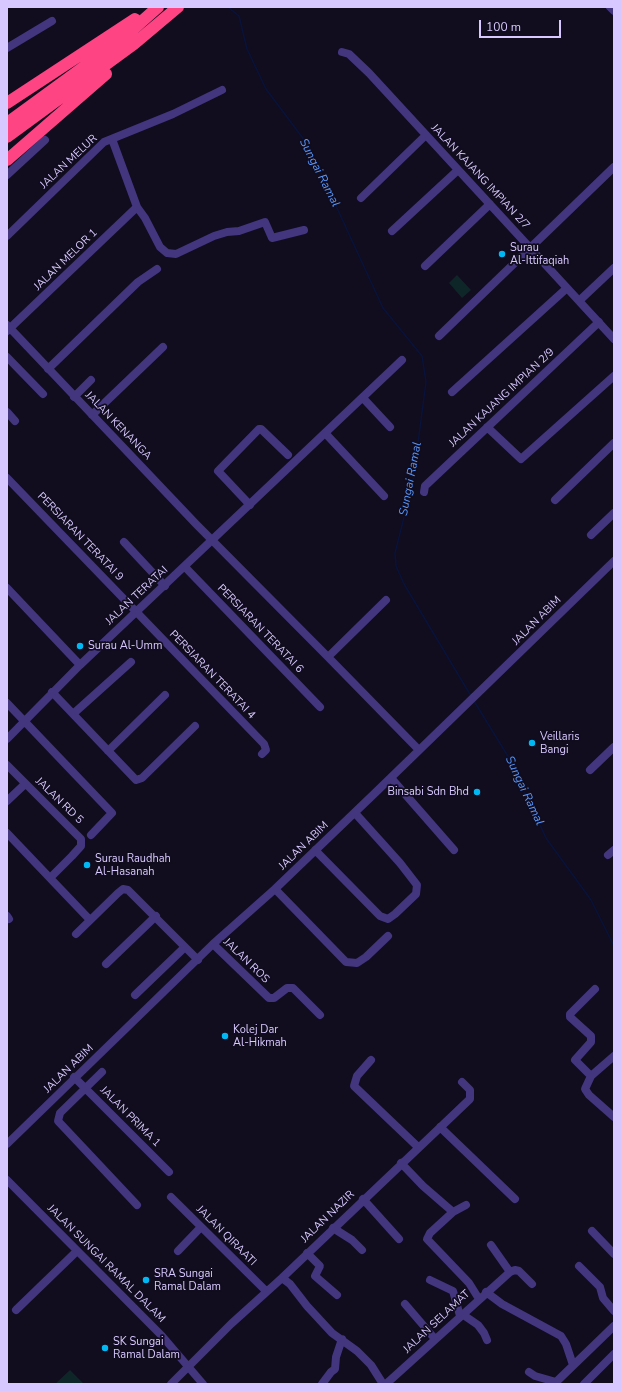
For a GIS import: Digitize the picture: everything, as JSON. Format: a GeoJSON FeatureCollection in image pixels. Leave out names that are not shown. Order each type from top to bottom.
{"type":"FeatureCollection","features":[{"type":"Feature","properties":{"kind":"highway"},"geometry":{"type":"LineString","coordinates":[[7,103],[129,24],[148,7]]}},
{"type":"Feature","properties":{"kind":"highway"},"geometry":{"type":"LineString","coordinates":[[7,123],[122,39],[158,7]]}},
{"type":"Feature","properties":{"kind":"highway"},"geometry":{"type":"LineString","coordinates":[[7,137],[128,49],[178,7]]}},
{"type":"Feature","properties":{"kind":"highway"},"geometry":{"type":"LineString","coordinates":[[7,159],[118,63],[128,49]]}},
{"type":"Feature","properties":{"kind":"street"},"geometry":{"type":"LineString","coordinates":[[610,7],[614,11]]}},
{"type":"Feature","properties":{"kind":"street"},"geometry":{"type":"LineString","coordinates":[[7,48],[52,21]]}},
{"type":"Feature","properties":{"kind":"street","name":"JALAN KAJANG IMPIAN 2/7"},"geometry":{"type":"LineString","coordinates":[[342,52],[349,54],[369,73],[614,339]]}},
{"type":"Feature","properties":{"kind":"street","name":"JALAN MELUR"},"geometry":{"type":"LineString","coordinates":[[7,236],[104,142],[173,114],[222,90]]}},
{"type":"Feature","properties":{"kind":"street"},"geometry":{"type":"LineString","coordinates":[[361,198],[426,135]]}},
{"type":"Feature","properties":{"kind":"street"},"geometry":{"type":"LineString","coordinates":[[112,139],[137,207],[145,218],[160,247],[170,254],[189,248],[214,236],[227,232],[239,231],[265,222],[272,238],[304,230]]}},
{"type":"Feature","properties":{"kind":"street"},"geometry":{"type":"LineString","coordinates":[[7,175],[45,140]]}},
{"type":"Feature","properties":{"kind":"street"},"geometry":{"type":"LineString","coordinates":[[439,336],[531,249],[614,167]]}},
{"type":"Feature","properties":{"kind":"street"},"geometry":{"type":"LineString","coordinates":[[392,231],[458,170]]}},
{"type":"Feature","properties":{"kind":"street"},"geometry":{"type":"LineString","coordinates":[[425,266],[490,204]]}},
{"type":"Feature","properties":{"kind":"street","name":"JALAN MELOR 1"},"geometry":{"type":"LineString","coordinates":[[8,328],[137,207]]}},
{"type":"Feature","properties":{"kind":"street"},"geometry":{"type":"LineString","coordinates":[[579,301],[614,268]]}},
{"type":"Feature","properties":{"kind":"street"},"geometry":{"type":"LineString","coordinates":[[48,369],[138,282],[157,269]]}},
{"type":"Feature","properties":{"kind":"street"},"geometry":{"type":"LineString","coordinates":[[452,392],[567,288]]}},
{"type":"Feature","properties":{"kind":"street","name":"JALAN KAJANG IMPIAN 2/9"},"geometry":{"type":"LineString","coordinates":[[424,492],[425,486],[599,322]]}},
{"type":"Feature","properties":{"kind":"street","name":"JALAN KENANGA"},"geometry":{"type":"LineString","coordinates":[[8,328],[213,541],[419,750]]}},
{"type":"Feature","properties":{"kind":"street"},"geometry":{"type":"LineString","coordinates":[[92,415],[163,347]]}},
{"type":"Feature","properties":{"kind":"street"},"geometry":{"type":"LineString","coordinates":[[7,357],[43,394]]}},
{"type":"Feature","properties":{"kind":"street","name":"JALAN TERATAI"},"geometry":{"type":"LineString","coordinates":[[7,739],[80,665],[326,434],[402,360]]}},
{"type":"Feature","properties":{"kind":"street"},"geometry":{"type":"LineString","coordinates":[[487,427],[522,459],[614,376]]}},
{"type":"Feature","properties":{"kind":"street"},"geometry":{"type":"LineString","coordinates":[[74,397],[91,380]]}},
{"type":"Feature","properties":{"kind":"street"},"geometry":{"type":"LineString","coordinates":[[363,398],[390,427]]}},
{"type":"Feature","properties":{"kind":"street"},"geometry":{"type":"LineString","coordinates":[[7,412],[15,421]]}},
{"type":"Feature","properties":{"kind":"street"},"geometry":{"type":"LineString","coordinates":[[250,505],[218,471],[259,429],[261,429],[288,455]]}},
{"type":"Feature","properties":{"kind":"street"},"geometry":{"type":"LineString","coordinates":[[326,434],[384,496]]}},
{"type":"Feature","properties":{"kind":"street"},"geometry":{"type":"LineString","coordinates":[[555,500],[614,443]]}},
{"type":"Feature","properties":{"kind":"street","name":"PERSIARAN TERATAI 9"},"geometry":{"type":"LineString","coordinates":[[7,478],[136,613]]}},
{"type":"Feature","properties":{"kind":"street"},"geometry":{"type":"LineString","coordinates":[[591,534],[614,513]]}},
{"type":"Feature","properties":{"kind":"street"},"geometry":{"type":"LineString","coordinates":[[124,542],[165,586]]}},
{"type":"Feature","properties":{"kind":"street","name":"JALAN ABIM"},"geometry":{"type":"LineString","coordinates":[[7,1144],[74,1077],[213,944],[275,889],[391,778],[614,561]]}},
{"type":"Feature","properties":{"kind":"street","name":"PERSIARAN TERATAI 6"},"geometry":{"type":"LineString","coordinates":[[185,567],[320,707]]}},
{"type":"Feature","properties":{"kind":"street"},"geometry":{"type":"LineString","coordinates":[[7,588],[80,665]]}},
{"type":"Feature","properties":{"kind":"street"},"geometry":{"type":"LineString","coordinates":[[328,657],[386,600]]}},
{"type":"Feature","properties":{"kind":"street","name":"PERSIARAN TERATAI 4"},"geometry":{"type":"LineString","coordinates":[[136,613],[264,744],[266,750],[262,754]]}},
{"type":"Feature","properties":{"kind":"street"},"geometry":{"type":"LineString","coordinates":[[73,714],[131,662]]}},
{"type":"Feature","properties":{"kind":"street"},"geometry":{"type":"LineString","coordinates":[[52,692],[136,780],[142,778],[195,726]]}},
{"type":"Feature","properties":{"kind":"street"},"geometry":{"type":"LineString","coordinates":[[108,751],[165,695]]}},
{"type":"Feature","properties":{"kind":"street"},"geometry":{"type":"LineString","coordinates":[[7,703],[112,813],[91,836]]}},
{"type":"Feature","properties":{"kind":"street"},"geometry":{"type":"LineString","coordinates":[[590,770],[614,747]]}},
{"type":"Feature","properties":{"kind":"street","name":"JALAN RD 5"},"geometry":{"type":"LineString","coordinates":[[7,765],[81,839],[80,846],[50,878]]}},
{"type":"Feature","properties":{"kind":"street"},"geometry":{"type":"LineString","coordinates":[[391,778],[454,850]]}},
{"type":"Feature","properties":{"kind":"street"},"geometry":{"type":"LineString","coordinates":[[7,801],[25,784]]}},
{"type":"Feature","properties":{"kind":"street"},"geometry":{"type":"LineString","coordinates":[[315,850],[380,916],[388,919],[395,914],[416,894],[418,885],[355,812]]}},
{"type":"Feature","properties":{"kind":"street"},"geometry":{"type":"LineString","coordinates":[[7,833],[90,920]]}},
{"type":"Feature","properties":{"kind":"street"},"geometry":{"type":"LineString","coordinates":[[76,934],[118,893],[123,889],[128,890],[156,916],[198,960]]}},
{"type":"Feature","properties":{"kind":"street"},"geometry":{"type":"LineString","coordinates":[[275,889],[346,962],[357,963],[366,957],[388,936]]}},
{"type":"Feature","properties":{"kind":"street"},"geometry":{"type":"LineString","coordinates":[[106,964],[156,916]]}},
{"type":"Feature","properties":{"kind":"street","name":"JALAN ROS"},"geometry":{"type":"LineString","coordinates":[[213,944],[269,998],[274,998],[287,988],[293,988],[320,1015]]}},
{"type":"Feature","properties":{"kind":"street"},"geometry":{"type":"LineString","coordinates":[[135,995],[185,946]]}},
{"type":"Feature","properties":{"kind":"street"},"geometry":{"type":"LineString","coordinates":[[591,1076],[575,1060],[591,1042],[591,1036],[570,1017],[570,1014],[595,989]]}},
{"type":"Feature","properties":{"kind":"street"},"geometry":{"type":"LineString","coordinates":[[614,1056],[591,1076],[586,1085],[586,1092],[614,1117]]}},
{"type":"Feature","properties":{"kind":"street"},"geometry":{"type":"LineString","coordinates":[[372,1060],[357,1076],[354,1086],[418,1147]]}},
{"type":"Feature","properties":{"kind":"street"},"geometry":{"type":"LineString","coordinates":[[102,1072],[60,1113],[58,1121],[137,1205]]}},
{"type":"Feature","properties":{"kind":"street","name":"JALAN PRIMA 1"},"geometry":{"type":"LineString","coordinates":[[74,1077],[170,1172]]}},
{"type":"Feature","properties":{"kind":"street","name":"JALAN NAZIR"},"geometry":{"type":"LineString","coordinates":[[171,1384],[266,1291],[282,1278],[363,1199],[470,1099],[470,1090],[462,1082]]}},
{"type":"Feature","properties":{"kind":"street"},"geometry":{"type":"LineString","coordinates":[[440,1126],[515,1199]]}},
{"type":"Feature","properties":{"kind":"street"},"geometry":{"type":"LineString","coordinates":[[401,1163],[423,1186],[453,1212]]}},
{"type":"Feature","properties":{"kind":"street","name":"JALAN SUNGAI RAMAL DALAM"},"geometry":{"type":"LineString","coordinates":[[7,1180],[162,1336],[203,1384]]}},
{"type":"Feature","properties":{"kind":"street","name":"JALAN QIRAATI"},"geometry":{"type":"LineString","coordinates":[[171,1197],[266,1291]]}},
{"type":"Feature","properties":{"kind":"street"},"geometry":{"type":"LineString","coordinates":[[363,1199],[399,1239]]}},
{"type":"Feature","properties":{"kind":"street"},"geometry":{"type":"LineString","coordinates":[[466,1205],[453,1212],[430,1233],[427,1239],[469,1283],[479,1299]]}},
{"type":"Feature","properties":{"kind":"street"},"geometry":{"type":"LineString","coordinates":[[178,1251],[201,1227]]}},
{"type":"Feature","properties":{"kind":"street"},"geometry":{"type":"LineString","coordinates":[[333,1228],[352,1240],[362,1250]]}},
{"type":"Feature","properties":{"kind":"street"},"geometry":{"type":"LineString","coordinates":[[592,1231],[614,1254]]}},
{"type":"Feature","properties":{"kind":"street"},"geometry":{"type":"LineString","coordinates":[[491,1245],[510,1272]]}},
{"type":"Feature","properties":{"kind":"street"},"geometry":{"type":"LineString","coordinates":[[16,1310],[77,1252]]}},
{"type":"Feature","properties":{"kind":"street"},"geometry":{"type":"LineString","coordinates":[[307,1254],[320,1266],[316,1276],[337,1295]]}},
{"type":"Feature","properties":{"kind":"street"},"geometry":{"type":"LineString","coordinates":[[579,1266],[600,1287],[603,1298],[614,1311]]}},
{"type":"Feature","properties":{"kind":"street"},"geometry":{"type":"LineString","coordinates":[[486,1292],[510,1272],[515,1270],[519,1271],[532,1284]]}},
{"type":"Feature","properties":{"kind":"street"},"geometry":{"type":"LineString","coordinates":[[282,1278],[290,1284],[306,1306],[332,1333],[357,1351],[371,1365],[385,1384]]}},
{"type":"Feature","properties":{"kind":"street"},"geometry":{"type":"LineString","coordinates":[[430,1280],[453,1292],[461,1315],[478,1325],[487,1340]]}},
{"type":"Feature","properties":{"kind":"street","name":"JALAN SELAMAT"},"geometry":{"type":"LineString","coordinates":[[385,1384],[486,1292],[502,1304],[561,1336],[566,1344],[573,1365]]}},
{"type":"Feature","properties":{"kind":"street"},"geometry":{"type":"LineString","coordinates":[[405,1304],[435,1339]]}},
{"type":"Feature","properties":{"kind":"street"},"geometry":{"type":"LineString","coordinates":[[529,1372],[535,1376],[555,1383],[614,1326]]}},
{"type":"Feature","properties":{"kind":"street"},"geometry":{"type":"LineString","coordinates":[[322,1384],[331,1372],[336,1369],[336,1358],[342,1340]]}},
{"type":"Feature","properties":{"kind":"street"},"geometry":{"type":"LineString","coordinates":[[584,1384],[614,1354]]}},
{"type":"Feature","properties":{"kind":"green space"},"geometry":{"type":"Polygon","coordinates":[[[457,275],[471,290],[462,298],[449,283],[457,275]]]}},
{"type":"Feature","properties":{"kind":"green space"},"geometry":{"type":"Polygon","coordinates":[[[70,1370],[84,1384],[55,1384],[70,1370]]]}},
{"type":"Feature","properties":{"kind":"waterway","name":"Sungai Ramal"},"geometry":{"type":"LineString","coordinates":[[228,7],[239,16],[247,49],[266,89],[308,145],[383,308],[422,356],[426,382],[413,481],[395,553],[396,566],[404,584],[471,696]]}},
{"type":"Feature","properties":{"kind":"waterway","name":"Sungai Ramal"},"geometry":{"type":"LineString","coordinates":[[474,701],[509,758],[546,838],[591,900],[614,946]]}},
{"type":"Feature","properties":{"kind":"place","name":"Surau Al-Ittifaqiah"},"geometry":{"type":"Point","coordinates":[502,254]}},
{"type":"Feature","properties":{"kind":"place","name":"Surau Al-Umm"},"geometry":{"type":"Point","coordinates":[80,646]}},
{"type":"Feature","properties":{"kind":"place","name":"Veillaris Bangi"},"geometry":{"type":"Point","coordinates":[532,743]}},
{"type":"Feature","properties":{"kind":"place","name":"Binsabi Sdn Bhd"},"geometry":{"type":"Point","coordinates":[477,792]}},
{"type":"Feature","properties":{"kind":"place","name":"Surau Raudhah Al-Hasanah"},"geometry":{"type":"Point","coordinates":[87,865]}},
{"type":"Feature","properties":{"kind":"place","name":"Kolej Dar Al-Hikmah"},"geometry":{"type":"Point","coordinates":[225,1036]}},
{"type":"Feature","properties":{"kind":"place","name":"SRA Sungai Ramal Dalam"},"geometry":{"type":"Point","coordinates":[146,1280]}},
{"type":"Feature","properties":{"kind":"place","name":"SK Sungai Ramal Dalam"},"geometry":{"type":"Point","coordinates":[105,1348]}}]}
